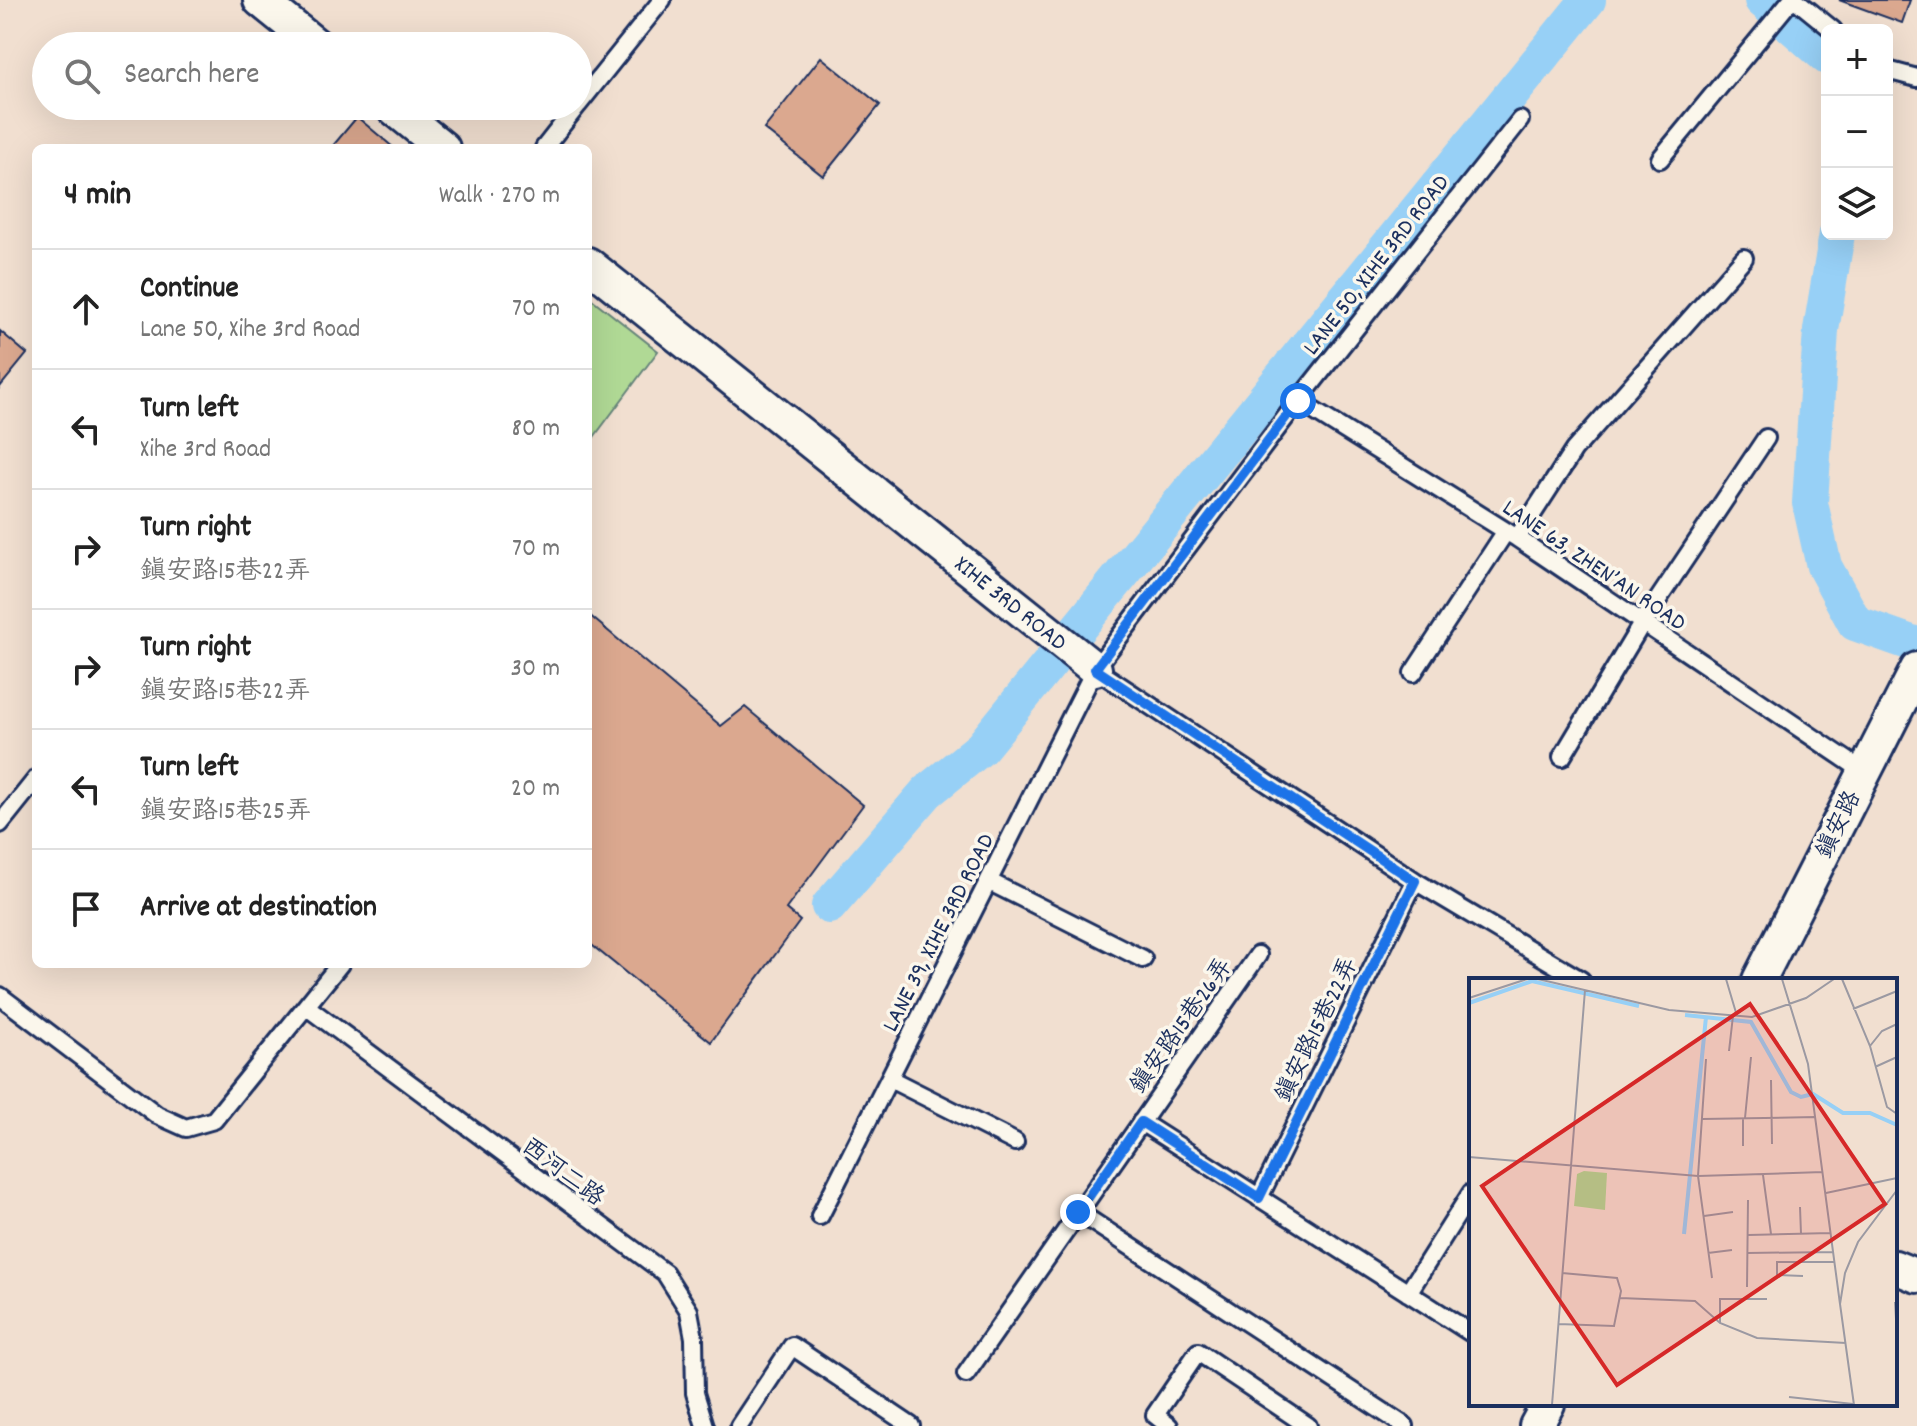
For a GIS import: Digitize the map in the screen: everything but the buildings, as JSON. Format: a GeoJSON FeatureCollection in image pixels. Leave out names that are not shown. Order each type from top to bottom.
{"type":"FeatureCollection","features":[{"type":"Feature","properties":{"kind":"street"},"geometry":{"type":"LineString","coordinates":[[260,0],[300,32]]}},
{"type":"Feature","properties":{"kind":"street"},"geometry":{"type":"LineString","coordinates":[[408,120],[438,144]]}},
{"type":"Feature","properties":{"kind":"street","name":"XIHE 3RD ROAD"},"geometry":{"type":"LineString","coordinates":[[592,267],[1095,669]]}},
{"type":"Feature","properties":{"kind":"street","name":"鎮安路"},"geometry":{"type":"LineString","coordinates":[[1760,978],[1910,683]]}},
{"type":"Feature","properties":{"kind":"street"},"geometry":{"type":"LineString","coordinates":[[1897,1268],[1917,1276]]}},
{"type":"Feature","properties":{"kind":"street"},"geometry":{"type":"LineString","coordinates":[[1536,1426],[1547,1406]]}},
{"type":"Feature","properties":{"kind":"lane"},"geometry":{"type":"LineString","coordinates":[[592,88],[662,0]]}},
{"type":"Feature","properties":{"kind":"lane"},"geometry":{"type":"LineString","coordinates":[[1660,159],[1794,0],[1812,6],[1828,24]]}},
{"type":"Feature","properties":{"kind":"lane"},"geometry":{"type":"LineString","coordinates":[[1893,72],[1917,78]]}},
{"type":"Feature","properties":{"kind":"lane"},"geometry":{"type":"LineString","coordinates":[[547,144],[567,120]]}},
{"type":"Feature","properties":{"kind":"lane","name":"LANE 50, XIHE 3RD ROAD"},"geometry":{"type":"LineString","coordinates":[[1095,669],[1298,401],[1520,120]]}},
{"type":"Feature","properties":{"kind":"lane"},"geometry":{"type":"LineString","coordinates":[[1413,673],[1574,450],[1744,258]]}},
{"type":"Feature","properties":{"kind":"lane","name":"LANE 63, ZHEN’AN ROAD"},"geometry":{"type":"LineString","coordinates":[[1298,401],[1511,535],[1863,771]]}},
{"type":"Feature","properties":{"kind":"lane"},"geometry":{"type":"LineString","coordinates":[[1562,757],[1641,625],[1766,438]]}},
{"type":"Feature","properties":{"kind":"lane","name":"XIHE 3RD ROAD"},"geometry":{"type":"LineString","coordinates":[[1095,669],[1415,881],[1578,978]]}},
{"type":"Feature","properties":{"kind":"lane","name":"LANE 39, XIHE 3RD ROAD"},"geometry":{"type":"LineString","coordinates":[[820,1216],[1095,669]]}},
{"type":"Feature","properties":{"kind":"lane"},"geometry":{"type":"LineString","coordinates":[[0,824],[32,784]]}},
{"type":"Feature","properties":{"kind":"lane","name":"鎮安路15巷22弄"},"geometry":{"type":"LineString","coordinates":[[1259,1198],[1415,881]]}},
{"type":"Feature","properties":{"kind":"lane"},"geometry":{"type":"LineString","coordinates":[[990,882],[1143,959]]}},
{"type":"Feature","properties":{"kind":"lane","name":"鎮安路15巷26弄"},"geometry":{"type":"LineString","coordinates":[[966,1374],[1258,955]]}},
{"type":"Feature","properties":{"kind":"lane"},"geometry":{"type":"LineString","coordinates":[[0,996],[157,1115],[186,1128],[214,1120],[337,968]]}},
{"type":"Feature","properties":{"kind":"lane","name":"西河二路"},"geometry":{"type":"LineString","coordinates":[[307,1007],[665,1273],[689,1311],[694,1338],[695,1393],[705,1426]]}},
{"type":"Feature","properties":{"kind":"lane"},"geometry":{"type":"LineString","coordinates":[[890,1079],[1015,1142]]}},
{"type":"Feature","properties":{"kind":"lane"},"geometry":{"type":"LineString","coordinates":[[1141,1122],[1469,1332]]}},
{"type":"Feature","properties":{"kind":"lane"},"geometry":{"type":"LineString","coordinates":[[1408,1293],[1469,1196]]}},
{"type":"Feature","properties":{"kind":"lane"},"geometry":{"type":"LineString","coordinates":[[1078,1212],[1405,1426]]}},
{"type":"Feature","properties":{"kind":"lane"},"geometry":{"type":"LineString","coordinates":[[739,1426],[792,1346],[911,1426]]}},
{"type":"Feature","properties":{"kind":"lane"},"geometry":{"type":"LineString","coordinates":[[1169,1426],[1155,1415],[1198,1352],[1308,1426]]}},
{"type":"Feature","properties":{"kind":"green space"},"geometry":{"type":"Polygon","coordinates":[[[592,299],[658,351],[592,440],[592,299]]]}},
{"type":"Feature","properties":{"kind":"waterway"},"geometry":{"type":"LineString","coordinates":[[829,906],[927,792],[981,748],[1588,0]]}},
{"type":"Feature","properties":{"kind":"waterway"},"geometry":{"type":"LineString","coordinates":[[1762,0],[1821,52]]}},
{"type":"Feature","properties":{"kind":"waterway"},"geometry":{"type":"LineString","coordinates":[[1836,240],[1821,330],[1810,503],[1824,566],[1855,623],[1917,645]]}},
{"type":"Feature","properties":{"kind":"route"},"geometry":{"type":"LineString","coordinates":[[1078,1212],[1141,1122],[1259,1198],[1415,881],[1095,669],[1298,401]]}}]}
